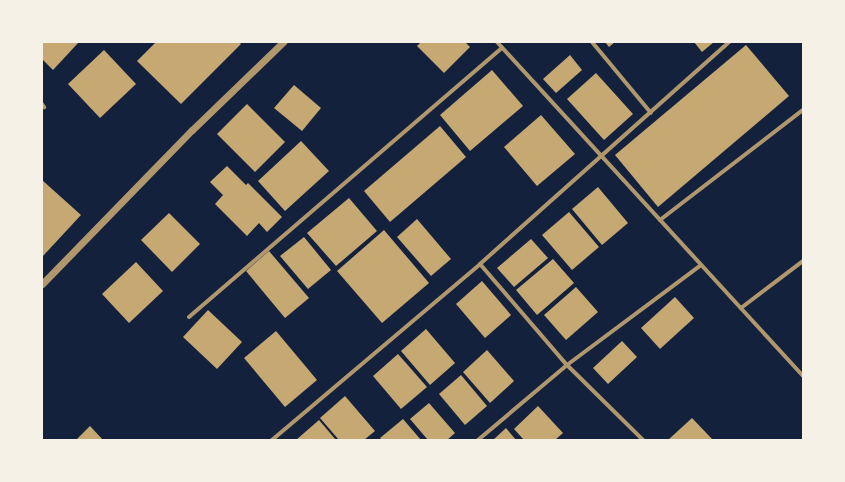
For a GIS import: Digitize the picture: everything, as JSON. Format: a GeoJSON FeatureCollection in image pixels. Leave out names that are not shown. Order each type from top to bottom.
{"type":"FeatureCollection","features":[{"type":"Feature","properties":{"kind":"street"},"geometry":{"type":"LineString","coordinates":[[42,284],[192,130],[283,42]]}},
{"type":"Feature","properties":{"kind":"street"},"geometry":{"type":"LineString","coordinates":[[496,42],[603,156],[803,376]]}},
{"type":"Feature","properties":{"kind":"street"},"geometry":{"type":"LineString","coordinates":[[592,42],[651,113]]}},
{"type":"Feature","properties":{"kind":"street"},"geometry":{"type":"LineString","coordinates":[[272,440],[480,264],[603,156],[729,42]]}},
{"type":"Feature","properties":{"kind":"street"},"geometry":{"type":"LineString","coordinates":[[189,317],[502,48]]}},
{"type":"Feature","properties":{"kind":"street"},"geometry":{"type":"LineString","coordinates":[[660,220],[803,110]]}},
{"type":"Feature","properties":{"kind":"street"},"geometry":{"type":"LineString","coordinates":[[741,308],[803,261]]}},
{"type":"Feature","properties":{"kind":"street"},"geometry":{"type":"LineString","coordinates":[[480,264],[567,366],[643,440]]}},
{"type":"Feature","properties":{"kind":"street"},"geometry":{"type":"LineString","coordinates":[[478,440],[567,366],[701,265]]}},
{"type":"Feature","properties":{"kind":"building"},"geometry":{"type":"Polygon","coordinates":[[[42,42],[79,42],[53,70],[42,59],[42,42]]]}},
{"type":"Feature","properties":{"kind":"building"},"geometry":{"type":"Polygon","coordinates":[[[156,42],[239,42],[241,44],[181,104],[137,61],[156,42]]]}},
{"type":"Feature","properties":{"kind":"building"},"geometry":{"type":"Polygon","coordinates":[[[421,42],[465,42],[470,47],[444,73],[417,46],[421,42]]]}},
{"type":"Feature","properties":{"kind":"building"},"geometry":{"type":"Polygon","coordinates":[[[605,42],[615,42],[609,47],[605,42]]]}},
{"type":"Feature","properties":{"kind":"building"},"geometry":{"type":"Polygon","coordinates":[[[694,42],[714,42],[702,52],[694,42]]]}},
{"type":"Feature","properties":{"kind":"building"},"geometry":{"type":"Polygon","coordinates":[[[746,45],[789,96],[658,207],[615,155],[746,45]]]}},
{"type":"Feature","properties":{"kind":"building"},"geometry":{"type":"Polygon","coordinates":[[[104,50],[136,84],[100,118],[68,84],[104,50]]]}},
{"type":"Feature","properties":{"kind":"building"},"geometry":{"type":"Polygon","coordinates":[[[570,55],[582,70],[556,93],[543,79],[570,55]]]}},
{"type":"Feature","properties":{"kind":"building"},"geometry":{"type":"Polygon","coordinates":[[[492,70],[523,106],[470,151],[440,115],[492,70]]]}},
{"type":"Feature","properties":{"kind":"building"},"geometry":{"type":"Polygon","coordinates":[[[596,73],[633,114],[604,140],[567,99],[596,73]]]}},
{"type":"Feature","properties":{"kind":"building"},"geometry":{"type":"Polygon","coordinates":[[[294,85],[321,108],[302,131],[274,108],[294,85]]]}},
{"type":"Feature","properties":{"kind":"building"},"geometry":{"type":"Polygon","coordinates":[[[247,104],[285,142],[255,172],[217,134],[247,104]]]}},
{"type":"Feature","properties":{"kind":"building"},"geometry":{"type":"Polygon","coordinates":[[[541,115],[575,154],[537,186],[504,147],[541,115]]]}},
{"type":"Feature","properties":{"kind":"building"},"geometry":{"type":"Polygon","coordinates":[[[440,126],[466,157],[390,222],[364,191],[440,126]]]}},
{"type":"Feature","properties":{"kind":"building"},"geometry":{"type":"Polygon","coordinates":[[[301,141],[329,171],[285,211],[258,181],[301,141]]]}},
{"type":"Feature","properties":{"kind":"building"},"geometry":{"type":"Polygon","coordinates":[[[227,166],[246,185],[248,183],[282,217],[267,232],[259,223],[247,236],[215,204],[223,195],[210,182],[227,166]]]}},
{"type":"Feature","properties":{"kind":"building"},"geometry":{"type":"Polygon","coordinates":[[[42,180],[81,215],[43,256],[42,255],[42,180]]]}},
{"type":"Feature","properties":{"kind":"building"},"geometry":{"type":"Polygon","coordinates":[[[598,187],[628,223],[602,245],[572,209],[598,187]]]}},
{"type":"Feature","properties":{"kind":"building"},"geometry":{"type":"Polygon","coordinates":[[[349,198],[377,231],[336,266],[307,233],[349,198]]]}},
{"type":"Feature","properties":{"kind":"building"},"geometry":{"type":"Polygon","coordinates":[[[569,212],[599,247],[572,270],[542,235],[569,212]]]}},
{"type":"Feature","properties":{"kind":"building"},"geometry":{"type":"Polygon","coordinates":[[[169,213],[200,244],[172,272],[141,240],[169,213]]]}},
{"type":"Feature","properties":{"kind":"building"},"geometry":{"type":"Polygon","coordinates":[[[417,219],[451,259],[431,276],[397,237],[417,219]]]}},
{"type":"Feature","properties":{"kind":"building"},"geometry":{"type":"Polygon","coordinates":[[[384,230],[429,283],[382,323],[337,271],[384,230]]]}},
{"type":"Feature","properties":{"kind":"building"},"geometry":{"type":"Polygon","coordinates":[[[304,237],[331,270],[308,289],[280,256],[304,237]]]}},
{"type":"Feature","properties":{"kind":"building"},"geometry":{"type":"Polygon","coordinates":[[[531,239],[548,258],[514,287],[497,268],[531,239]]]}},
{"type":"Feature","properties":{"kind":"building"},"geometry":{"type":"Polygon","coordinates":[[[269,251],[309,298],[285,318],[246,271],[269,251]]]}},
{"type":"Feature","properties":{"kind":"building"},"geometry":{"type":"Polygon","coordinates":[[[553,259],[574,283],[537,315],[516,290],[553,259]]]}},
{"type":"Feature","properties":{"kind":"building"},"geometry":{"type":"Polygon","coordinates":[[[136,262],[163,291],[129,323],[102,294],[136,262]]]}},
{"type":"Feature","properties":{"kind":"building"},"geometry":{"type":"Polygon","coordinates":[[[482,281],[511,315],[485,338],[456,304],[482,281]]]}},
{"type":"Feature","properties":{"kind":"building"},"geometry":{"type":"Polygon","coordinates":[[[576,287],[598,312],[566,340],[544,315],[576,287]]]}},
{"type":"Feature","properties":{"kind":"building"},"geometry":{"type":"Polygon","coordinates":[[[675,297],[694,318],[660,349],[641,328],[675,297]]]}},
{"type":"Feature","properties":{"kind":"building"},"geometry":{"type":"Polygon","coordinates":[[[208,310],[242,342],[217,369],[183,337],[208,310]]]}},
{"type":"Feature","properties":{"kind":"building"},"geometry":{"type":"Polygon","coordinates":[[[426,329],[455,363],[430,385],[401,351],[426,329]]]}},
{"type":"Feature","properties":{"kind":"building"},"geometry":{"type":"Polygon","coordinates":[[[276,331],[317,380],[285,407],[244,358],[276,331]]]}},
{"type":"Feature","properties":{"kind":"building"},"geometry":{"type":"Polygon","coordinates":[[[622,341],[637,357],[608,384],[593,368],[622,341]]]}},
{"type":"Feature","properties":{"kind":"building"},"geometry":{"type":"Polygon","coordinates":[[[487,350],[514,381],[490,403],[463,372],[487,350]]]}},
{"type":"Feature","properties":{"kind":"building"},"geometry":{"type":"Polygon","coordinates":[[[398,354],[427,387],[401,409],[373,376],[398,354]]]}},
{"type":"Feature","properties":{"kind":"building"},"geometry":{"type":"Polygon","coordinates":[[[461,375],[487,406],[465,425],[439,394],[461,375]]]}},
{"type":"Feature","properties":{"kind":"building"},"geometry":{"type":"Polygon","coordinates":[[[345,396],[375,431],[364,440],[339,440],[320,418],[345,396]]]}},
{"type":"Feature","properties":{"kind":"building"},"geometry":{"type":"Polygon","coordinates":[[[429,403],[455,433],[447,440],[428,440],[410,419],[429,403]]]}},
{"type":"Feature","properties":{"kind":"building"},"geometry":{"type":"Polygon","coordinates":[[[538,406],[563,433],[555,440],[524,440],[514,429],[538,406]]]}},
{"type":"Feature","properties":{"kind":"building"},"geometry":{"type":"Polygon","coordinates":[[[692,418],[713,440],[668,440],[692,418]]]}},
{"type":"Feature","properties":{"kind":"building"},"geometry":{"type":"Polygon","coordinates":[[[403,419],[421,440],[382,440],[380,438],[403,419]]]}},
{"type":"Feature","properties":{"kind":"building"},"geometry":{"type":"Polygon","coordinates":[[[319,420],[336,440],[296,440],[319,420]]]}},
{"type":"Feature","properties":{"kind":"building"},"geometry":{"type":"Polygon","coordinates":[[[90,426],[103,440],[76,440],[90,426]]]}},
{"type":"Feature","properties":{"kind":"building"},"geometry":{"type":"Polygon","coordinates":[[[506,428],[516,440],[493,440],[506,428]]]}}]}
